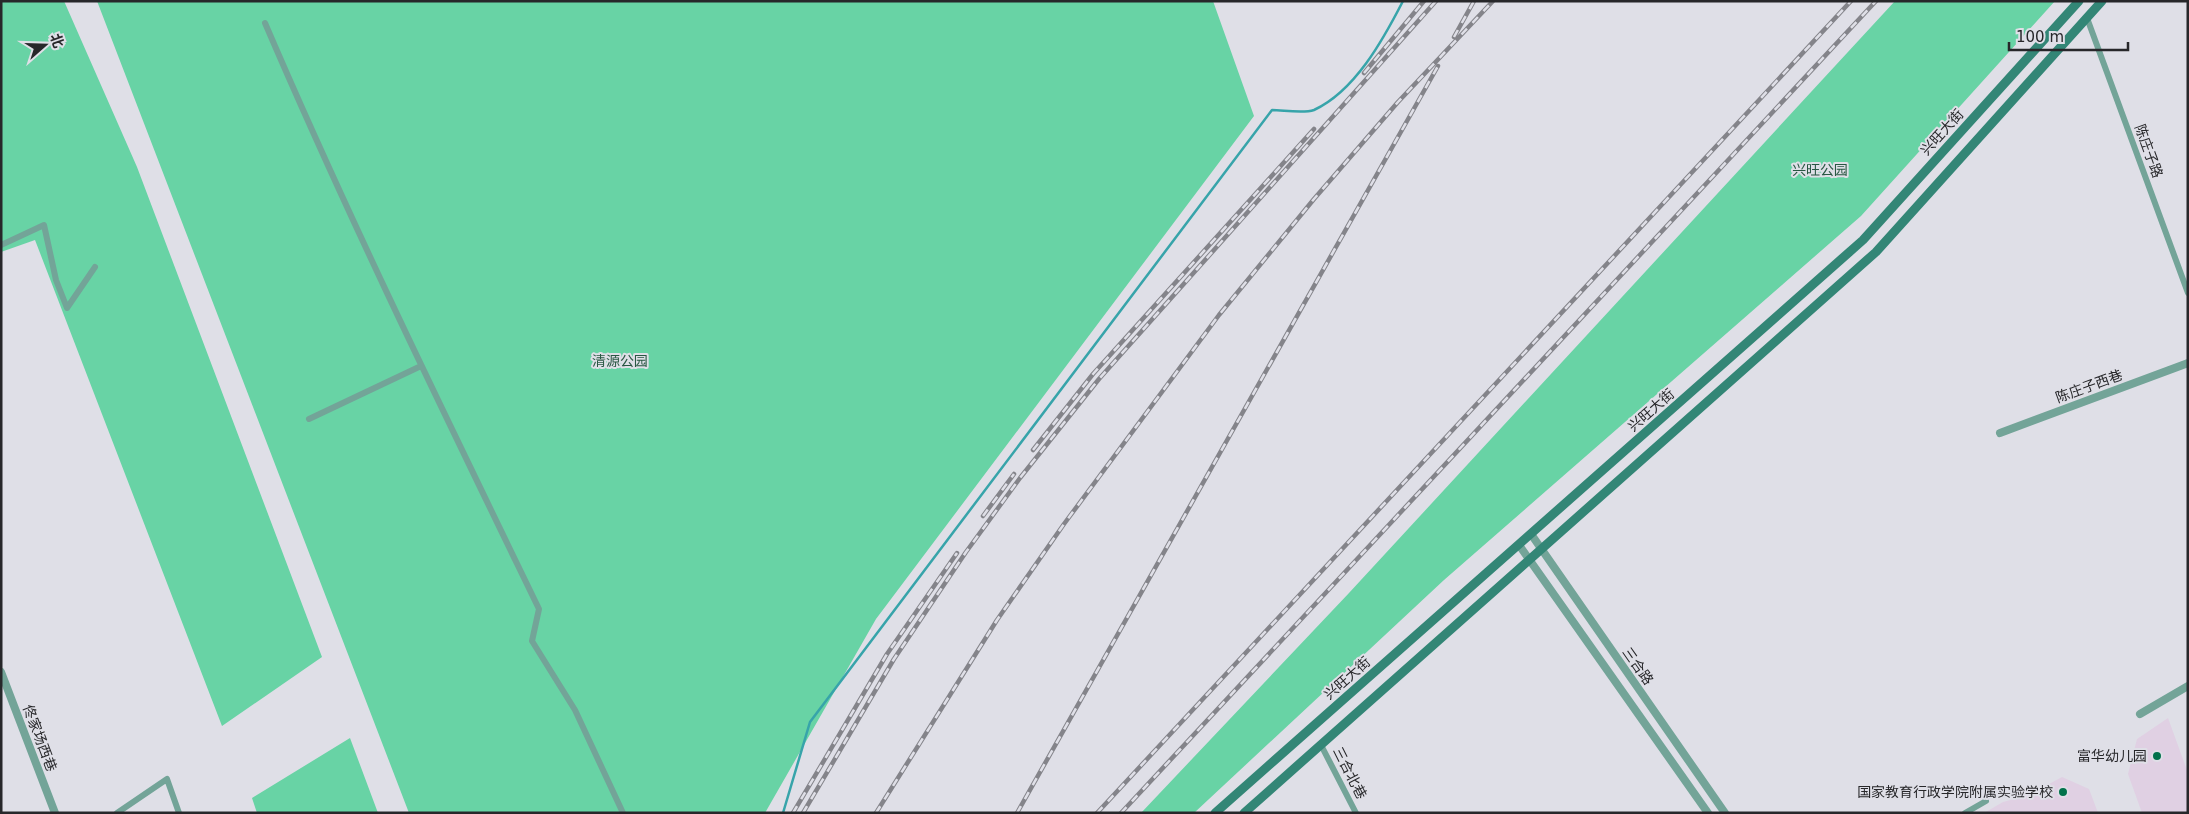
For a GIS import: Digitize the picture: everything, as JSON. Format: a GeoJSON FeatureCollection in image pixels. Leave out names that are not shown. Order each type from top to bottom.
{"type":"FeatureCollection","features":[{"type":"Feature","properties":{"kind":"main road","name":"兴旺大街"},"geometry":{"type":"LineString","coordinates":[[1215,813],[1864,240],[2079,1]]}},
{"type":"Feature","properties":{"kind":"main road"},"geometry":{"type":"LineString","coordinates":[[1244,813],[1876,252],[2102,1]]}},
{"type":"Feature","properties":{"kind":"street","name":"陈庄子路"},"geometry":{"type":"LineString","coordinates":[[2087,18],[2188,293]]}},
{"type":"Feature","properties":{"kind":"street"},"geometry":{"type":"LineString","coordinates":[[265,23],[313,134],[421,366],[539,609],[532,641],[564,690],[623,813]]}},
{"type":"Feature","properties":{"kind":"street"},"geometry":{"type":"LineString","coordinates":[[1,245],[44,226],[56,280],[67,308],[95,267]]}},
{"type":"Feature","properties":{"kind":"street","name":"陈庄子西巷"},"geometry":{"type":"LineString","coordinates":[[2000,432],[2188,363]]}},
{"type":"Feature","properties":{"kind":"street"},"geometry":{"type":"LineString","coordinates":[[309,419],[421,366]]}},
{"type":"Feature","properties":{"kind":"street","name":"三合路"},"geometry":{"type":"LineString","coordinates":[[1531,534],[1725,813]]}},
{"type":"Feature","properties":{"kind":"street","name":"三合路"},"geometry":{"type":"LineString","coordinates":[[1519,545],[1708,813]]}},
{"type":"Feature","properties":{"kind":"street","name":"佟家场西巷"},"geometry":{"type":"LineString","coordinates":[[1,672],[55,813]]}},
{"type":"Feature","properties":{"kind":"street"},"geometry":{"type":"LineString","coordinates":[[2140,714],[2188,686]]}},
{"type":"Feature","properties":{"kind":"street","name":"三合北巷"},"geometry":{"type":"LineString","coordinates":[[1321,745],[1356,813]]}},
{"type":"Feature","properties":{"kind":"street"},"geometry":{"type":"LineString","coordinates":[[117,813],[167,779],[179,813]]}},
{"type":"Feature","properties":{"kind":"street"},"geometry":{"type":"LineString","coordinates":[[1964,813],[1986,801]]}},
{"type":"Feature","properties":{"kind":"shaded area","name":"富华幼儿园"},"geometry":{"type":"Polygon","coordinates":[[[2168,718],[2188,773],[2188,813],[2142,813],[2128,774],[2137,739],[2168,718]]]}},
{"type":"Feature","properties":{"kind":"shaded area","name":"国家教育行政学院附属实验学校"},"geometry":{"type":"Polygon","coordinates":[[[2062,777],[2089,789],[2098,813],[1984,813],[2003,802],[2029,795],[2062,777]]]}},
{"type":"Feature","properties":{"kind":"green space"},"geometry":{"type":"Polygon","coordinates":[[[1,1],[64,1],[137,167],[322,657],[222,726],[35,240],[1,252],[1,1]]]}},
{"type":"Feature","properties":{"kind":"green space","name":"清源公园"},"geometry":{"type":"Polygon","coordinates":[[[97,1],[1213,1],[1254,116],[876,619],[765,813],[409,813],[97,1]]]}},
{"type":"Feature","properties":{"kind":"green space","name":"兴旺公园"},"geometry":{"type":"Polygon","coordinates":[[[1895,1],[2055,1],[1861,216],[1444,580],[1194,813],[1141,813],[1349,593],[1895,1]]]}},
{"type":"Feature","properties":{"kind":"green space"},"geometry":{"type":"Polygon","coordinates":[[[350,738],[378,813],[257,813],[252,798],[350,738]]]}},
{"type":"Feature","properties":{"kind":"waterway"},"geometry":{"type":"LineString","coordinates":[[783,813],[810,722],[1272,110],[1309,111],[1329,101],[1355,77],[1366,63],[1377,48],[1403,1]]}},
{"type":"Feature","properties":{"kind":"railway"},"geometry":{"type":"LineString","coordinates":[[1364,73],[1424,1]]}},
{"type":"Feature","properties":{"kind":"railway"},"geometry":{"type":"LineString","coordinates":[[803,813],[894,659],[966,552],[1020,478],[1099,379],[1436,1]]}},
{"type":"Feature","properties":{"kind":"railway"},"geometry":{"type":"LineString","coordinates":[[1454,37],[1474,1]]}},
{"type":"Feature","properties":{"kind":"railway"},"geometry":{"type":"LineString","coordinates":[[876,813],[997,620],[1064,524],[1219,315],[1314,199],[1398,102],[1493,1]]}},
{"type":"Feature","properties":{"kind":"railway"},"geometry":{"type":"LineString","coordinates":[[1097,813],[1851,1]]}},
{"type":"Feature","properties":{"kind":"railway"},"geometry":{"type":"LineString","coordinates":[[1121,813],[1876,1]]}},
{"type":"Feature","properties":{"kind":"railway"},"geometry":{"type":"LineString","coordinates":[[1017,813],[1438,66]]}},
{"type":"Feature","properties":{"kind":"railway"},"geometry":{"type":"LineString","coordinates":[[1033,450],[1093,374],[1314,129]]}},
{"type":"Feature","properties":{"kind":"railway"},"geometry":{"type":"LineString","coordinates":[[983,516],[1014,474]]}},
{"type":"Feature","properties":{"kind":"railway"},"geometry":{"type":"LineString","coordinates":[[793,813],[887,654],[957,553]]}},
{"type":"Feature","properties":{"kind":"place","name":"富华幼儿园"},"geometry":{"type":"Point","coordinates":[2157,756]}},
{"type":"Feature","properties":{"kind":"place","name":"国家教育行政学院附属实验学校"},"geometry":{"type":"Point","coordinates":[2063,792]}}]}
